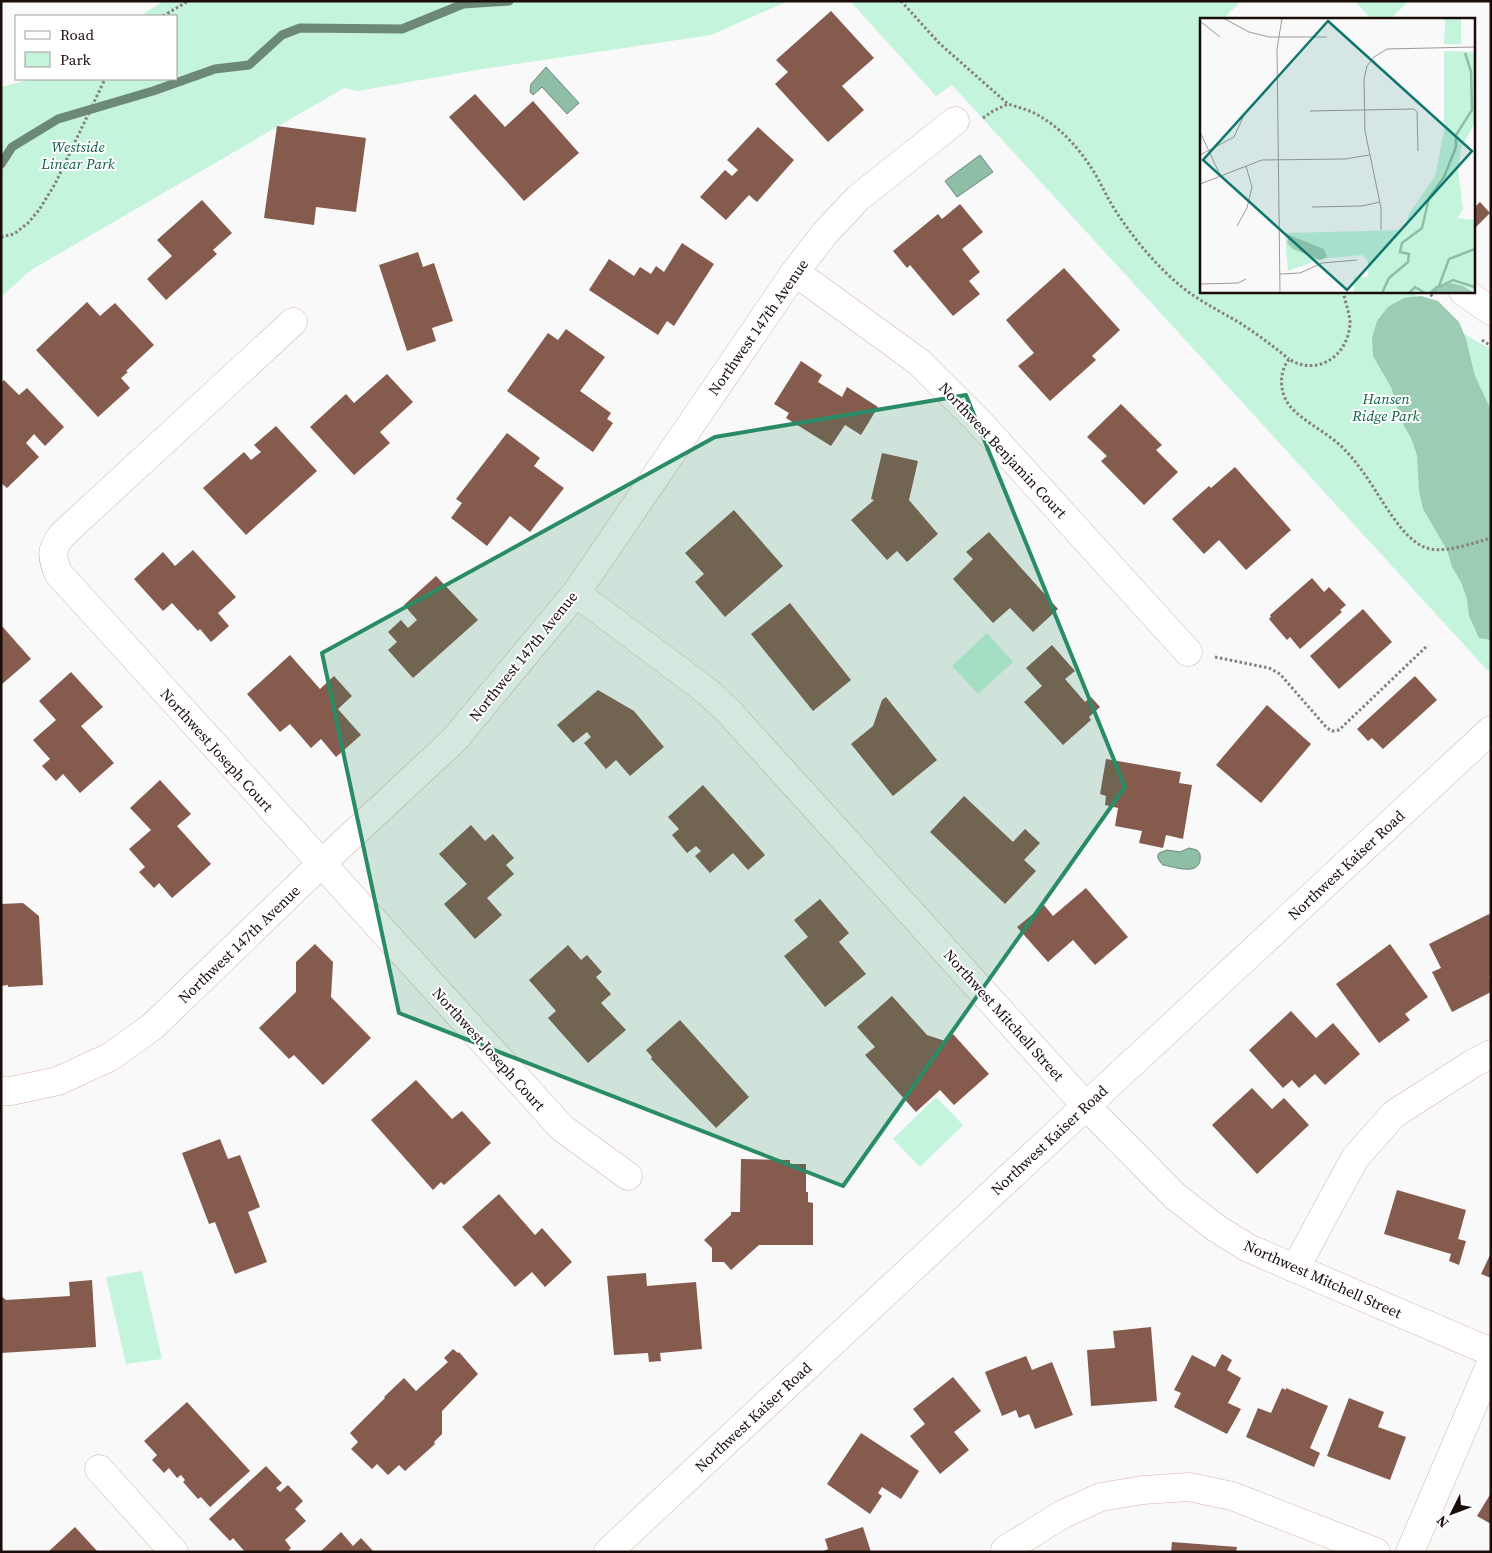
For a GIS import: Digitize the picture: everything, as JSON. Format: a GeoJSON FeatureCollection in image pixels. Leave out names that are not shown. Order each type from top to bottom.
{"type":"FeatureCollection","features":[{"type":"Feature","properties":{"kind":"street","name":"Northwest 147th Avenue"},"geometry":{"type":"LineString","coordinates":[[1,1091],[11,1091],[58,1081],[110,1058],[152,1027],[321,864],[454,740],[576,593],[795,272],[825,232],[858,198],[955,121]]}},
{"type":"Feature","properties":{"kind":"street","name":"Northwest Benjamin Court"},"geometry":{"type":"LineString","coordinates":[[795,272],[919,362],[981,424],[1188,652]]}},
{"type":"Feature","properties":{"kind":"street"},"geometry":{"type":"LineString","coordinates":[[1464,292],[1491,311]]}},
{"type":"Feature","properties":{"kind":"street","name":"Northwest Joseph Court"},"geometry":{"type":"LineString","coordinates":[[293,322],[62,535],[55,544],[52,557],[58,573],[562,1128],[628,1176]]}},
{"type":"Feature","properties":{"kind":"street","name":"Northwest Mitchell Street"},"geometry":{"type":"LineString","coordinates":[[576,593],[708,692],[730,713],[1086,1106],[1176,1196],[1216,1228],[1248,1248],[1491,1352]]}},
{"type":"Feature","properties":{"kind":"street","name":"Northwest Kaiser Road"},"geometry":{"type":"LineString","coordinates":[[608,1552],[1491,730]]}},
{"type":"Feature","properties":{"kind":"street"},"geometry":{"type":"LineString","coordinates":[[1296,1267],[1355,1158],[1394,1114],[1491,1054]]}},
{"type":"Feature","properties":{"kind":"street"},"geometry":{"type":"LineString","coordinates":[[1410,1552],[1491,1364]]}},
{"type":"Feature","properties":{"kind":"street"},"geometry":{"type":"LineString","coordinates":[[99,1469],[174,1552]]}},
{"type":"Feature","properties":{"kind":"street"},"geometry":{"type":"LineString","coordinates":[[1005,1550],[1063,1514],[1101,1497],[1144,1490],[1189,1487],[1232,1496],[1376,1552]]}},
{"type":"Feature","properties":{"kind":"path"},"geometry":{"type":"LineString","coordinates":[[166,15],[188,1]]}},
{"type":"Feature","properties":{"kind":"path"},"geometry":{"type":"LineString","coordinates":[[901,1],[968,70],[1008,104],[1032,112],[1056,127],[1081,151],[1134,238],[1177,283],[1205,303],[1267,341],[1289,359],[1299,364],[1317,366],[1332,359],[1343,348],[1350,321],[1342,292]]}},
{"type":"Feature","properties":{"kind":"path"},"geometry":{"type":"LineString","coordinates":[[1,237],[14,234],[28,223],[39,210],[50,192],[105,80]]}},
{"type":"Feature","properties":{"kind":"path"},"geometry":{"type":"LineString","coordinates":[[955,121],[981,120],[993,111],[1008,104]]}},
{"type":"Feature","properties":{"kind":"path"},"geometry":{"type":"LineString","coordinates":[[1289,359],[1283,367],[1280,378],[1289,404],[1301,416],[1342,447],[1362,471],[1391,515],[1414,540],[1425,548],[1447,550],[1491,538]]}},
{"type":"Feature","properties":{"kind":"path"},"geometry":{"type":"LineString","coordinates":[[1188,652],[1268,668],[1280,674],[1327,728],[1332,731],[1339,730],[1428,645]]}},
{"type":"Feature","properties":{"kind":"highlighted area"},"geometry":{"type":"Polygon","coordinates":[[[966,395],[1125,787],[843,1186],[399,1013],[322,653],[715,437],[966,395]]]}},
{"type":"Feature","properties":{"kind":"green space","name":"Westside Linear Park"},"geometry":{"type":"Polygon","coordinates":[[[164,1],[788,1],[711,35],[477,70],[358,91],[344,88],[31,270],[1,297],[1,87],[28,80],[178,80],[178,15],[142,15],[164,1]]]}},
{"type":"Feature","properties":{"kind":"green space","name":"Hansen Ridge Park"},"geometry":{"type":"Polygon","coordinates":[[[850,1],[1241,1],[1224,18],[1200,18],[1200,292],[1413,292],[1449,323],[1491,349],[1491,668],[1488,671],[952,85],[936,96],[850,1]]]}},
{"type":"Feature","properties":{"kind":"green space"},"geometry":{"type":"Polygon","coordinates":[[[1355,1],[1409,1],[1391,18],[1370,18],[1355,1]]]}},
{"type":"Feature","properties":{"kind":"green space"},"geometry":{"type":"Polygon","coordinates":[[[987,633],[1013,662],[978,694],[952,666],[987,633]]]}},
{"type":"Feature","properties":{"kind":"green space"},"geometry":{"type":"Polygon","coordinates":[[[936,1097],[963,1125],[920,1167],[893,1139],[936,1097]]]}},
{"type":"Feature","properties":{"kind":"green space"},"geometry":{"type":"Polygon","coordinates":[[[142,1271],[162,1359],[126,1364],[106,1277],[142,1271]]]}},
{"type":"Feature","properties":{"kind":"shaded area"},"geometry":{"type":"Polygon","coordinates":[[[546,67],[579,103],[567,114],[542,87],[533,95],[530,92],[531,84],[546,67]]]}},
{"type":"Feature","properties":{"kind":"shaded area"},"geometry":{"type":"Polygon","coordinates":[[[980,155],[993,172],[957,197],[945,181],[980,155]]]}},
{"type":"Feature","properties":{"kind":"shaded area"},"geometry":{"type":"Polygon","coordinates":[[[1421,296],[1438,301],[1459,322],[1466,339],[1475,376],[1491,410],[1491,640],[1479,638],[1469,616],[1467,599],[1461,582],[1452,567],[1447,550],[1423,509],[1419,491],[1417,455],[1411,438],[1402,422],[1391,387],[1373,356],[1372,338],[1377,321],[1388,307],[1404,298],[1421,296]]]}},
{"type":"Feature","properties":{"kind":"shaded area"},"geometry":{"type":"Polygon","coordinates":[[[1189,848],[1197,850],[1200,854],[1200,861],[1193,869],[1181,869],[1163,865],[1158,859],[1159,853],[1167,850],[1180,852],[1189,848]]]}},
{"type":"Feature","properties":{"kind":"building"},"geometry":{"type":"Polygon","coordinates":[[[831,11],[874,58],[842,86],[864,110],[828,142],[775,84],[788,72],[776,60],[831,11]]]}},
{"type":"Feature","properties":{"kind":"building"},"geometry":{"type":"Polygon","coordinates":[[[475,94],[505,127],[533,101],[579,153],[524,201],[449,117],[475,94]]]}},
{"type":"Feature","properties":{"kind":"building"},"geometry":{"type":"Polygon","coordinates":[[[277,126],[366,138],[356,212],[316,207],[314,225],[264,218],[277,126]]]}},
{"type":"Feature","properties":{"kind":"building"},"geometry":{"type":"Polygon","coordinates":[[[758,127],[794,160],[757,202],[749,195],[726,220],[700,197],[725,170],[732,176],[738,170],[727,160],[758,127]]]}},
{"type":"Feature","properties":{"kind":"building"},"geometry":{"type":"Polygon","coordinates":[[[202,200],[232,233],[213,250],[217,254],[166,300],[147,279],[172,256],[157,240],[202,200]]]}},
{"type":"Feature","properties":{"kind":"building"},"geometry":{"type":"Polygon","coordinates":[[[1480,202],[1490,213],[1476,227],[1474,225],[1474,208],[1480,202]]]}},
{"type":"Feature","properties":{"kind":"building"},"geometry":{"type":"Polygon","coordinates":[[[960,204],[983,232],[962,249],[980,272],[969,281],[980,294],[953,316],[910,265],[907,268],[893,251],[938,214],[942,219],[960,204]]]}},
{"type":"Feature","properties":{"kind":"building"},"geometry":{"type":"Polygon","coordinates":[[[682,243],[714,264],[674,326],[667,321],[658,335],[589,290],[609,259],[634,276],[640,267],[651,274],[656,266],[664,272],[682,243]]]}},
{"type":"Feature","properties":{"kind":"building"},"geometry":{"type":"Polygon","coordinates":[[[418,252],[423,267],[434,263],[453,321],[432,328],[436,341],[407,351],[379,265],[418,252]]]}},
{"type":"Feature","properties":{"kind":"building"},"geometry":{"type":"Polygon","coordinates":[[[1064,268],[1120,330],[1092,356],[1096,360],[1050,401],[1018,366],[1034,353],[1006,320],[1064,268]]]}},
{"type":"Feature","properties":{"kind":"building"},"geometry":{"type":"Polygon","coordinates":[[[87,302],[100,316],[115,303],[154,345],[121,378],[130,388],[98,417],[36,350],[87,302]]]}},
{"type":"Feature","properties":{"kind":"building"},"geometry":{"type":"Polygon","coordinates":[[[566,329],[605,357],[580,391],[611,413],[607,419],[613,423],[593,452],[507,391],[548,333],[558,340],[566,329]]]}},
{"type":"Feature","properties":{"kind":"building"},"geometry":{"type":"Polygon","coordinates":[[[801,361],[822,375],[818,382],[842,397],[847,387],[878,407],[861,435],[845,425],[831,446],[786,418],[789,413],[774,404],[801,361]]]}},
{"type":"Feature","properties":{"kind":"building"},"geometry":{"type":"Polygon","coordinates":[[[387,374],[413,402],[380,432],[390,443],[354,475],[310,427],[346,394],[354,403],[387,374]]]}},
{"type":"Feature","properties":{"kind":"building"},"geometry":{"type":"Polygon","coordinates":[[[4,380],[19,395],[27,388],[64,427],[45,446],[34,434],[26,443],[39,457],[7,488],[1,483],[1,383],[4,380]]]}},
{"type":"Feature","properties":{"kind":"building"},"geometry":{"type":"Polygon","coordinates":[[[1121,404],[1162,445],[1156,450],[1178,472],[1144,505],[1101,461],[1107,456],[1087,437],[1121,404]]]}},
{"type":"Feature","properties":{"kind":"building"},"geometry":{"type":"Polygon","coordinates":[[[276,426],[317,471],[246,535],[203,488],[244,452],[251,460],[261,452],[254,445],[276,426]]]}},
{"type":"Feature","properties":{"kind":"building"},"geometry":{"type":"Polygon","coordinates":[[[507,433],[540,458],[534,466],[564,488],[530,532],[510,516],[487,546],[451,518],[462,503],[456,499],[507,433]]]}},
{"type":"Feature","properties":{"kind":"building"},"geometry":{"type":"Polygon","coordinates":[[[882,453],[918,461],[909,500],[938,534],[907,562],[897,551],[887,560],[851,520],[874,500],[871,499],[882,453]]]}},
{"type":"Feature","properties":{"kind":"building"},"geometry":{"type":"Polygon","coordinates":[[[1235,467],[1291,530],[1246,570],[1219,540],[1204,554],[1172,519],[1209,486],[1211,488],[1235,467]]]}},
{"type":"Feature","properties":{"kind":"building"},"geometry":{"type":"Polygon","coordinates":[[[734,510],[783,566],[725,617],[695,582],[704,574],[685,553],[734,510]]]}},
{"type":"Feature","properties":{"kind":"building"},"geometry":{"type":"Polygon","coordinates":[[[989,532],[1058,609],[1033,632],[1010,608],[993,623],[953,579],[973,559],[966,552],[989,532]]]}},
{"type":"Feature","properties":{"kind":"building"},"geometry":{"type":"Polygon","coordinates":[[[193,550],[236,597],[218,613],[229,626],[211,642],[172,603],[163,611],[134,579],[163,552],[175,566],[193,550]]]}},
{"type":"Feature","properties":{"kind":"building"},"geometry":{"type":"Polygon","coordinates":[[[436,576],[478,620],[413,678],[388,650],[397,642],[388,632],[401,620],[408,628],[417,620],[404,605],[436,576]]]}},
{"type":"Feature","properties":{"kind":"building"},"geometry":{"type":"Polygon","coordinates":[[[1312,578],[1324,592],[1329,587],[1346,605],[1340,610],[1342,612],[1300,649],[1290,637],[1287,640],[1269,619],[1270,615],[1312,578]]]}},
{"type":"Feature","properties":{"kind":"building"},"geometry":{"type":"Polygon","coordinates":[[[790,603],[851,680],[813,711],[751,634],[790,603]]]}},
{"type":"Feature","properties":{"kind":"building"},"geometry":{"type":"Polygon","coordinates":[[[1363,609],[1392,642],[1339,689],[1310,656],[1363,609]]]}},
{"type":"Feature","properties":{"kind":"building"},"geometry":{"type":"Polygon","coordinates":[[[1,625],[31,659],[1,685],[1,625]]]}},
{"type":"Feature","properties":{"kind":"building"},"geometry":{"type":"Polygon","coordinates":[[[1052,645],[1075,671],[1065,679],[1085,702],[1091,697],[1100,707],[1089,717],[1091,720],[1063,745],[1024,702],[1042,686],[1026,668],[1052,645]]]}},
{"type":"Feature","properties":{"kind":"building"},"geometry":{"type":"Polygon","coordinates":[[[290,655],[320,689],[334,676],[352,696],[338,709],[361,735],[336,757],[321,739],[311,748],[290,724],[280,732],[247,694],[290,655]]]}},
{"type":"Feature","properties":{"kind":"building"},"geometry":{"type":"Polygon","coordinates":[[[71,672],[103,707],[81,726],[114,763],[80,793],[63,774],[56,781],[42,766],[50,759],[33,740],[56,720],[39,701],[71,672]]]}},
{"type":"Feature","properties":{"kind":"building"},"geometry":{"type":"Polygon","coordinates":[[[1415,676],[1437,700],[1383,749],[1372,738],[1368,741],[1357,729],[1415,676]]]}},
{"type":"Feature","properties":{"kind":"building"},"geometry":{"type":"Polygon","coordinates":[[[598,690],[634,711],[664,747],[630,776],[616,760],[606,769],[584,743],[591,737],[587,732],[573,743],[557,725],[598,690]]]}},
{"type":"Feature","properties":{"kind":"building"},"geometry":{"type":"Polygon","coordinates":[[[886,697],[937,760],[893,796],[851,744],[873,726],[882,700],[886,697]]]}},
{"type":"Feature","properties":{"kind":"building"},"geometry":{"type":"Polygon","coordinates":[[[1267,705],[1311,744],[1261,803],[1216,765],[1267,705]]]}},
{"type":"Feature","properties":{"kind":"building"},"geometry":{"type":"Polygon","coordinates":[[[1106,759],[1181,772],[1179,783],[1192,785],[1183,839],[1166,835],[1163,848],[1139,843],[1142,831],[1115,826],[1118,808],[1105,805],[1106,796],[1100,794],[1106,759]]]}},
{"type":"Feature","properties":{"kind":"building"},"geometry":{"type":"Polygon","coordinates":[[[160,780],[191,814],[177,826],[211,864],[172,898],[159,883],[154,888],[139,872],[145,867],[129,849],[151,830],[130,808],[160,780]]]}},
{"type":"Feature","properties":{"kind":"building"},"geometry":{"type":"Polygon","coordinates":[[[703,785],[765,855],[748,870],[733,853],[710,873],[695,856],[701,851],[696,846],[687,853],[672,835],[679,829],[668,817],[703,785]]]}},
{"type":"Feature","properties":{"kind":"building"},"geometry":{"type":"Polygon","coordinates":[[[964,796],[1013,842],[1025,829],[1040,843],[1024,860],[1036,871],[1005,904],[930,832],[964,796]]]}},
{"type":"Feature","properties":{"kind":"building"},"geometry":{"type":"Polygon","coordinates":[[[471,825],[485,841],[493,834],[514,858],[506,865],[514,874],[487,898],[502,915],[475,939],[444,904],[467,884],[439,854],[471,825]]]}},
{"type":"Feature","properties":{"kind":"building"},"geometry":{"type":"Polygon","coordinates":[[[1086,888],[1128,937],[1095,965],[1073,940],[1048,962],[1017,927],[1044,905],[1053,916],[1086,888]]]}},
{"type":"Feature","properties":{"kind":"building"},"geometry":{"type":"Polygon","coordinates":[[[820,899],[849,933],[839,942],[866,974],[825,1007],[784,956],[808,937],[794,920],[820,899]]]}},
{"type":"Feature","properties":{"kind":"building"},"geometry":{"type":"Polygon","coordinates":[[[23,903],[39,916],[43,985],[1,986],[1,904],[23,903]]]}},
{"type":"Feature","properties":{"kind":"building"},"geometry":{"type":"Polygon","coordinates":[[[1489,914],[1491,918],[1491,976],[1489,977],[1491,980],[1491,992],[1452,1012],[1432,972],[1441,968],[1429,944],[1489,914]]]}},
{"type":"Feature","properties":{"kind":"building"},"geometry":{"type":"Polygon","coordinates":[[[315,944],[333,962],[331,997],[371,1038],[323,1085],[294,1055],[289,1059],[259,1028],[296,992],[296,962],[315,944]]]}},
{"type":"Feature","properties":{"kind":"building"},"geometry":{"type":"Polygon","coordinates":[[[1390,944],[1428,997],[1405,1014],[1410,1020],[1379,1043],[1336,984],[1390,944]]]}},
{"type":"Feature","properties":{"kind":"building"},"geometry":{"type":"Polygon","coordinates":[[[568,945],[581,960],[587,955],[602,972],[596,977],[611,994],[601,1003],[626,1030],[588,1063],[548,1018],[556,1011],[529,980],[568,945]]]}},
{"type":"Feature","properties":{"kind":"building"},"geometry":{"type":"Polygon","coordinates":[[[892,996],[927,1035],[945,1041],[953,1034],[989,1074],[954,1105],[940,1090],[916,1112],[865,1055],[875,1047],[857,1027],[892,996]]]}},
{"type":"Feature","properties":{"kind":"building"},"geometry":{"type":"Polygon","coordinates":[[[1291,1011],[1316,1038],[1333,1023],[1360,1054],[1325,1085],[1315,1074],[1299,1088],[1292,1080],[1283,1088],[1249,1050],[1291,1011]]]}},
{"type":"Feature","properties":{"kind":"building"},"geometry":{"type":"Polygon","coordinates":[[[680,1020],[749,1097],[716,1128],[651,1059],[652,1057],[646,1050],[680,1020]]]}},
{"type":"Feature","properties":{"kind":"building"},"geometry":{"type":"Polygon","coordinates":[[[416,1080],[452,1119],[462,1111],[491,1143],[444,1185],[441,1182],[433,1190],[371,1120],[416,1080]]]}},
{"type":"Feature","properties":{"kind":"building"},"geometry":{"type":"Polygon","coordinates":[[[1252,1088],[1272,1109],[1284,1098],[1309,1125],[1257,1174],[1212,1125],[1252,1088]]]}},
{"type":"Feature","properties":{"kind":"building"},"geometry":{"type":"Polygon","coordinates":[[[220,1139],[228,1159],[240,1155],[260,1207],[248,1212],[267,1262],[235,1274],[215,1222],[209,1224],[182,1153],[220,1139]]]}},
{"type":"Feature","properties":{"kind":"building"},"geometry":{"type":"Polygon","coordinates":[[[741,1159],[790,1160],[790,1164],[806,1164],[806,1192],[808,1192],[808,1202],[813,1203],[813,1245],[759,1245],[731,1270],[724,1262],[712,1262],[712,1248],[704,1240],[731,1215],[731,1212],[740,1212],[741,1159]]]}},
{"type":"Feature","properties":{"kind":"building"},"geometry":{"type":"Polygon","coordinates":[[[1397,1190],[1466,1210],[1458,1239],[1466,1241],[1459,1265],[1449,1261],[1451,1254],[1384,1234],[1397,1190]]]}},
{"type":"Feature","properties":{"kind":"building"},"geometry":{"type":"Polygon","coordinates":[[[499,1194],[535,1235],[542,1228],[572,1262],[545,1287],[532,1272],[515,1287],[462,1227],[499,1194]]]}},
{"type":"Feature","properties":{"kind":"building"},"geometry":{"type":"Polygon","coordinates":[[[1491,1253],[1491,1278],[1481,1274],[1491,1253]]]}},
{"type":"Feature","properties":{"kind":"building"},"geometry":{"type":"Polygon","coordinates":[[[646,1273],[647,1286],[696,1282],[702,1349],[660,1353],[661,1361],[649,1362],[648,1353],[614,1355],[607,1276],[646,1273]]]}},
{"type":"Feature","properties":{"kind":"building"},"geometry":{"type":"Polygon","coordinates":[[[92,1280],[96,1347],[1,1353],[1,1296],[6,1300],[70,1296],[69,1282],[92,1280]]]}},
{"type":"Feature","properties":{"kind":"building"},"geometry":{"type":"Polygon","coordinates":[[[1151,1327],[1157,1401],[1091,1406],[1087,1350],[1115,1348],[1113,1331],[1151,1327]]]}},
{"type":"Feature","properties":{"kind":"building"},"geometry":{"type":"Polygon","coordinates":[[[453,1349],[459,1352],[478,1374],[442,1411],[442,1434],[434,1442],[435,1444],[405,1471],[399,1465],[388,1475],[377,1464],[372,1469],[351,1449],[358,1442],[350,1433],[404,1378],[416,1391],[448,1362],[444,1358],[453,1349]]]}},
{"type":"Feature","properties":{"kind":"building"},"geometry":{"type":"Polygon","coordinates":[[[1222,1354],[1232,1360],[1227,1370],[1241,1378],[1228,1403],[1241,1409],[1227,1434],[1174,1407],[1181,1393],[1174,1390],[1192,1355],[1215,1367],[1222,1354]]]}},
{"type":"Feature","properties":{"kind":"building"},"geometry":{"type":"Polygon","coordinates":[[[1026,1356],[1032,1370],[1052,1362],[1073,1415],[1035,1429],[1029,1414],[1019,1418],[1016,1410],[1002,1416],[985,1372],[1026,1356]]]}},
{"type":"Feature","properties":{"kind":"building"},"geometry":{"type":"Polygon","coordinates":[[[953,1377],[981,1411],[954,1432],[969,1450],[940,1474],[910,1436],[925,1424],[913,1409],[953,1377]]]}},
{"type":"Feature","properties":{"kind":"building"},"geometry":{"type":"Polygon","coordinates":[[[1282,1388],[1328,1406],[1310,1448],[1320,1453],[1314,1467],[1246,1437],[1258,1408],[1271,1413],[1282,1388]]]}},
{"type":"Feature","properties":{"kind":"building"},"geometry":{"type":"Polygon","coordinates":[[[1349,1398],[1384,1412],[1378,1427],[1406,1437],[1390,1480],[1327,1456],[1349,1398]]]}},
{"type":"Feature","properties":{"kind":"building"},"geometry":{"type":"Polygon","coordinates":[[[187,1402],[250,1471],[210,1507],[201,1497],[198,1499],[183,1482],[185,1480],[181,1475],[177,1478],[169,1468],[164,1473],[152,1460],[157,1455],[144,1441],[187,1402]]]}},
{"type":"Feature","properties":{"kind":"building"},"geometry":{"type":"Polygon","coordinates":[[[861,1433],[919,1471],[901,1499],[882,1487],[878,1493],[882,1496],[870,1514],[827,1484],[861,1433]]]}},
{"type":"Feature","properties":{"kind":"building"},"geometry":{"type":"Polygon","coordinates":[[[266,1466],[282,1483],[276,1488],[280,1492],[288,1485],[303,1501],[295,1509],[306,1521],[285,1540],[291,1548],[287,1552],[245,1552],[233,1538],[230,1541],[209,1519],[266,1466]]]}},
{"type":"Feature","properties":{"kind":"building"},"geometry":{"type":"Polygon","coordinates":[[[1491,1493],[1491,1524],[1477,1516],[1491,1493]]]}},
{"type":"Feature","properties":{"kind":"building"},"geometry":{"type":"Polygon","coordinates":[[[75,1527],[98,1552],[48,1552],[75,1527]]]}},
{"type":"Feature","properties":{"kind":"building"},"geometry":{"type":"Polygon","coordinates":[[[863,1527],[871,1552],[822,1552],[828,1549],[825,1539],[863,1527]]]}},
{"type":"Feature","properties":{"kind":"building"},"geometry":{"type":"Polygon","coordinates":[[[341,1532],[353,1546],[361,1538],[374,1552],[320,1552],[341,1532]]]}},
{"type":"Feature","properties":{"kind":"building"},"geometry":{"type":"Polygon","coordinates":[[[1172,1542],[1237,1547],[1236,1552],[1171,1552],[1172,1542]]]}},
{"type":"Feature","properties":{"kind":"waterway"},"geometry":{"type":"LineString","coordinates":[[1,164],[12,147],[58,119],[153,91],[215,69],[249,65],[282,35],[300,28],[402,29],[463,4],[509,1]]}}]}
